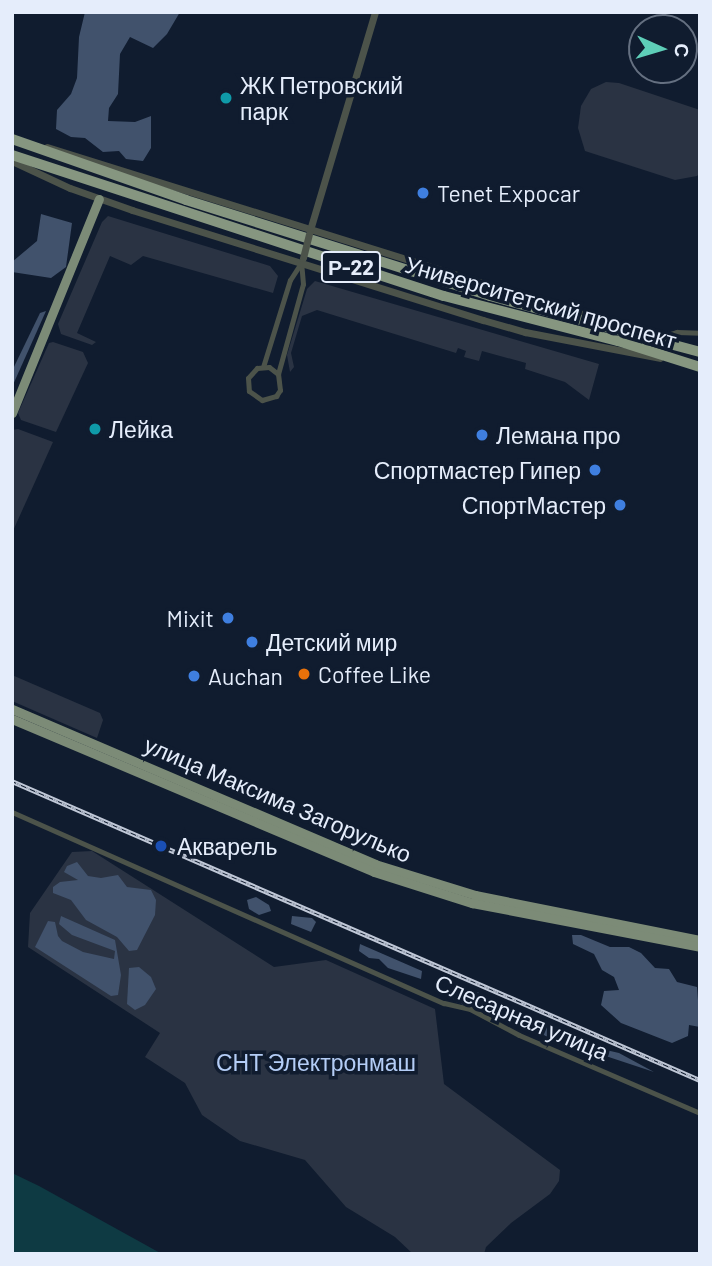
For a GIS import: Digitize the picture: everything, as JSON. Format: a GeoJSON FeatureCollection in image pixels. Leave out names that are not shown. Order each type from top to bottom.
{"type":"FeatureCollection","features":[{"type":"Feature","properties":{"kind":"highway","name":"Университетский проспект"},"geometry":{"type":"LineString","coordinates":[[12,137],[186,200],[490,296],[658,338],[700,352]]}},
{"type":"Feature","properties":{"kind":"highway","name":"Университетский проспект"},"geometry":{"type":"LineString","coordinates":[[12,155],[443,296],[618,341],[696,366]]}},
{"type":"Feature","properties":{"kind":"main road"},"geometry":{"type":"LineString","coordinates":[[12,413],[99,199]]}},
{"type":"Feature","properties":{"kind":"main road","name":"улица Максима Загорулько"},"geometry":{"type":"LineString","coordinates":[[12,709],[375,864],[475,895],[700,940]]}},
{"type":"Feature","properties":{"kind":"main road","name":"улица Максима Загорулько"},"geometry":{"type":"LineString","coordinates":[[12,719],[374,872],[472,903],[700,947]]}},
{"type":"Feature","properties":{"kind":"street"},"geometry":{"type":"LineString","coordinates":[[302,260],[303,284],[278,374],[281,387],[270,400],[258,399],[247,384],[252,372],[263,367],[290,280],[302,260],[375,12]]}},
{"type":"Feature","properties":{"kind":"street","name":"Университетский проспект"},"geometry":{"type":"LineString","coordinates":[[12,137],[658,338]]}},
{"type":"Feature","properties":{"kind":"street","name":"Университетский проспект"},"geometry":{"type":"LineString","coordinates":[[12,161],[99,199],[302,260],[525,332],[696,366]]}},
{"type":"Feature","properties":{"kind":"street"},"geometry":{"type":"LineString","coordinates":[[658,338],[677,332],[700,333]]}},
{"type":"Feature","properties":{"kind":"street"},"geometry":{"type":"LineString","coordinates":[[263,367],[278,374]]}},
{"type":"Feature","properties":{"kind":"street","name":"Слесарная улица"},"geometry":{"type":"LineString","coordinates":[[12,812],[444,1003],[470,1009],[519,1035],[700,1113]]}},
{"type":"Feature","properties":{"kind":"green space"},"geometry":{"type":"Polygon","coordinates":[[[606,82],[619,83],[700,110],[700,173],[697,176],[675,180],[585,151],[578,128],[581,106],[591,89],[606,82]]]}},
{"type":"Feature","properties":{"kind":"green space"},"geometry":{"type":"Polygon","coordinates":[[[108,216],[270,266],[278,276],[273,293],[143,256],[131,265],[110,256],[77,333],[96,342],[92,345],[61,334],[58,324],[102,222],[108,216]]]}},
{"type":"Feature","properties":{"kind":"green space"},"geometry":{"type":"Polygon","coordinates":[[[315,281],[599,364],[589,400],[565,382],[525,369],[526,363],[482,351],[479,361],[464,357],[466,351],[458,348],[456,353],[317,310],[302,316],[291,353],[294,367],[290,372],[287,355],[307,289],[315,281]]]}},
{"type":"Feature","properties":{"kind":"green space"},"geometry":{"type":"Polygon","coordinates":[[[49,343],[83,352],[88,363],[56,432],[21,420],[18,413],[49,343]]]}},
{"type":"Feature","properties":{"kind":"green space"},"geometry":{"type":"Polygon","coordinates":[[[18,429],[53,442],[12,533],[12,430],[18,429]]]}},
{"type":"Feature","properties":{"kind":"green space"},"geometry":{"type":"Polygon","coordinates":[[[12,675],[100,713],[103,720],[97,738],[12,701],[12,675]]]}},
{"type":"Feature","properties":{"kind":"green space","name":"СНТ Электронмаш"},"geometry":{"type":"Polygon","coordinates":[[[92,851],[274,967],[326,960],[435,1009],[444,1084],[560,1170],[559,1181],[550,1194],[511,1223],[486,1247],[484,1254],[413,1254],[395,1237],[346,1207],[305,1160],[240,1141],[202,1115],[185,1083],[145,1057],[160,1033],[28,947],[30,913],[72,852],[92,851]]]}},
{"type":"Feature","properties":{"kind":"shaded area"},"geometry":{"type":"Polygon","coordinates":[[[85,12],[180,12],[167,34],[153,48],[130,37],[120,54],[118,94],[109,108],[108,121],[135,122],[151,116],[151,148],[143,161],[126,159],[119,151],[103,152],[85,138],[71,137],[56,129],[57,110],[71,94],[77,78],[79,37],[85,12]]]}},
{"type":"Feature","properties":{"kind":"shaded area"},"geometry":{"type":"Polygon","coordinates":[[[41,214],[72,223],[66,267],[51,278],[12,272],[12,262],[37,241],[41,214]]]}},
{"type":"Feature","properties":{"kind":"shaded area"},"geometry":{"type":"Polygon","coordinates":[[[46,311],[12,387],[12,371],[40,313],[46,311]]]}},
{"type":"Feature","properties":{"kind":"shaded area"},"geometry":{"type":"Polygon","coordinates":[[[77,862],[88,876],[101,878],[118,875],[127,887],[151,890],[156,900],[155,915],[137,950],[129,951],[117,937],[86,920],[71,900],[53,893],[53,887],[60,882],[78,880],[64,872],[67,866],[77,862]]]}},
{"type":"Feature","properties":{"kind":"shaded area"},"geometry":{"type":"Polygon","coordinates":[[[256,897],[269,905],[271,911],[259,915],[249,909],[247,900],[256,897]]]}},
{"type":"Feature","properties":{"kind":"shaded area"},"geometry":{"type":"Polygon","coordinates":[[[61,916],[115,940],[121,975],[118,995],[111,996],[35,947],[48,921],[55,922],[62,941],[83,952],[114,959],[115,951],[72,935],[59,924],[61,916]]]}},
{"type":"Feature","properties":{"kind":"shaded area"},"geometry":{"type":"Polygon","coordinates":[[[292,916],[312,918],[316,922],[311,932],[291,924],[292,916]]]}},
{"type":"Feature","properties":{"kind":"shaded area"},"geometry":{"type":"Polygon","coordinates":[[[572,935],[581,935],[610,947],[629,947],[641,953],[655,968],[669,969],[677,982],[697,987],[700,1027],[689,1025],[688,1036],[672,1043],[621,1023],[601,1005],[604,991],[619,990],[614,977],[602,970],[594,954],[573,944],[572,935]]]}},
{"type":"Feature","properties":{"kind":"shaded area"},"geometry":{"type":"Polygon","coordinates":[[[360,944],[422,971],[421,979],[388,968],[379,959],[369,958],[359,951],[360,944]]]}},
{"type":"Feature","properties":{"kind":"shaded area"},"geometry":{"type":"Polygon","coordinates":[[[139,967],[151,977],[156,989],[145,1005],[135,1010],[127,1004],[129,968],[139,967]]]}},
{"type":"Feature","properties":{"kind":"shaded area"},"geometry":{"type":"Polygon","coordinates":[[[453,989],[461,989],[468,997],[477,992],[486,996],[488,1005],[498,1008],[507,1016],[501,1019],[456,1002],[451,996],[453,989]]]}},
{"type":"Feature","properties":{"kind":"shaded area"},"geometry":{"type":"Polygon","coordinates":[[[526,1021],[545,1021],[576,1038],[597,1042],[606,1050],[619,1053],[654,1072],[527,1030],[526,1021]]]}},
{"type":"Feature","properties":{"kind":"shaded area"},"geometry":{"type":"Polygon","coordinates":[[[12,1173],[39,1186],[162,1254],[12,1254],[12,1173]]]}},
{"type":"Feature","properties":{"kind":"railway"},"geometry":{"type":"LineString","coordinates":[[12,781],[700,1080]]}},
{"type":"Feature","properties":{"kind":"place","name":"ЖК Петровский парк"},"geometry":{"type":"Point","coordinates":[226,98]}},
{"type":"Feature","properties":{"kind":"place","name":"Tenet Expocar"},"geometry":{"type":"Point","coordinates":[423,193]}},
{"type":"Feature","properties":{"kind":"place","name":"Лейка"},"geometry":{"type":"Point","coordinates":[95,429]}},
{"type":"Feature","properties":{"kind":"place","name":"Лемана про"},"geometry":{"type":"Point","coordinates":[482,435]}},
{"type":"Feature","properties":{"kind":"place","name":"Спортмастер Гипер"},"geometry":{"type":"Point","coordinates":[595,470]}},
{"type":"Feature","properties":{"kind":"place","name":"СпортМастер"},"geometry":{"type":"Point","coordinates":[620,505]}},
{"type":"Feature","properties":{"kind":"place","name":"Mixit"},"geometry":{"type":"Point","coordinates":[228,618]}},
{"type":"Feature","properties":{"kind":"place","name":"Детский мир"},"geometry":{"type":"Point","coordinates":[252,642]}},
{"type":"Feature","properties":{"kind":"place","name":"Coffee Like"},"geometry":{"type":"Point","coordinates":[304,674]}},
{"type":"Feature","properties":{"kind":"place","name":"Auchan"},"geometry":{"type":"Point","coordinates":[194,676]}},
{"type":"Feature","properties":{"kind":"place","name":"Акварель"},"geometry":{"type":"Point","coordinates":[161,846]}}]}
